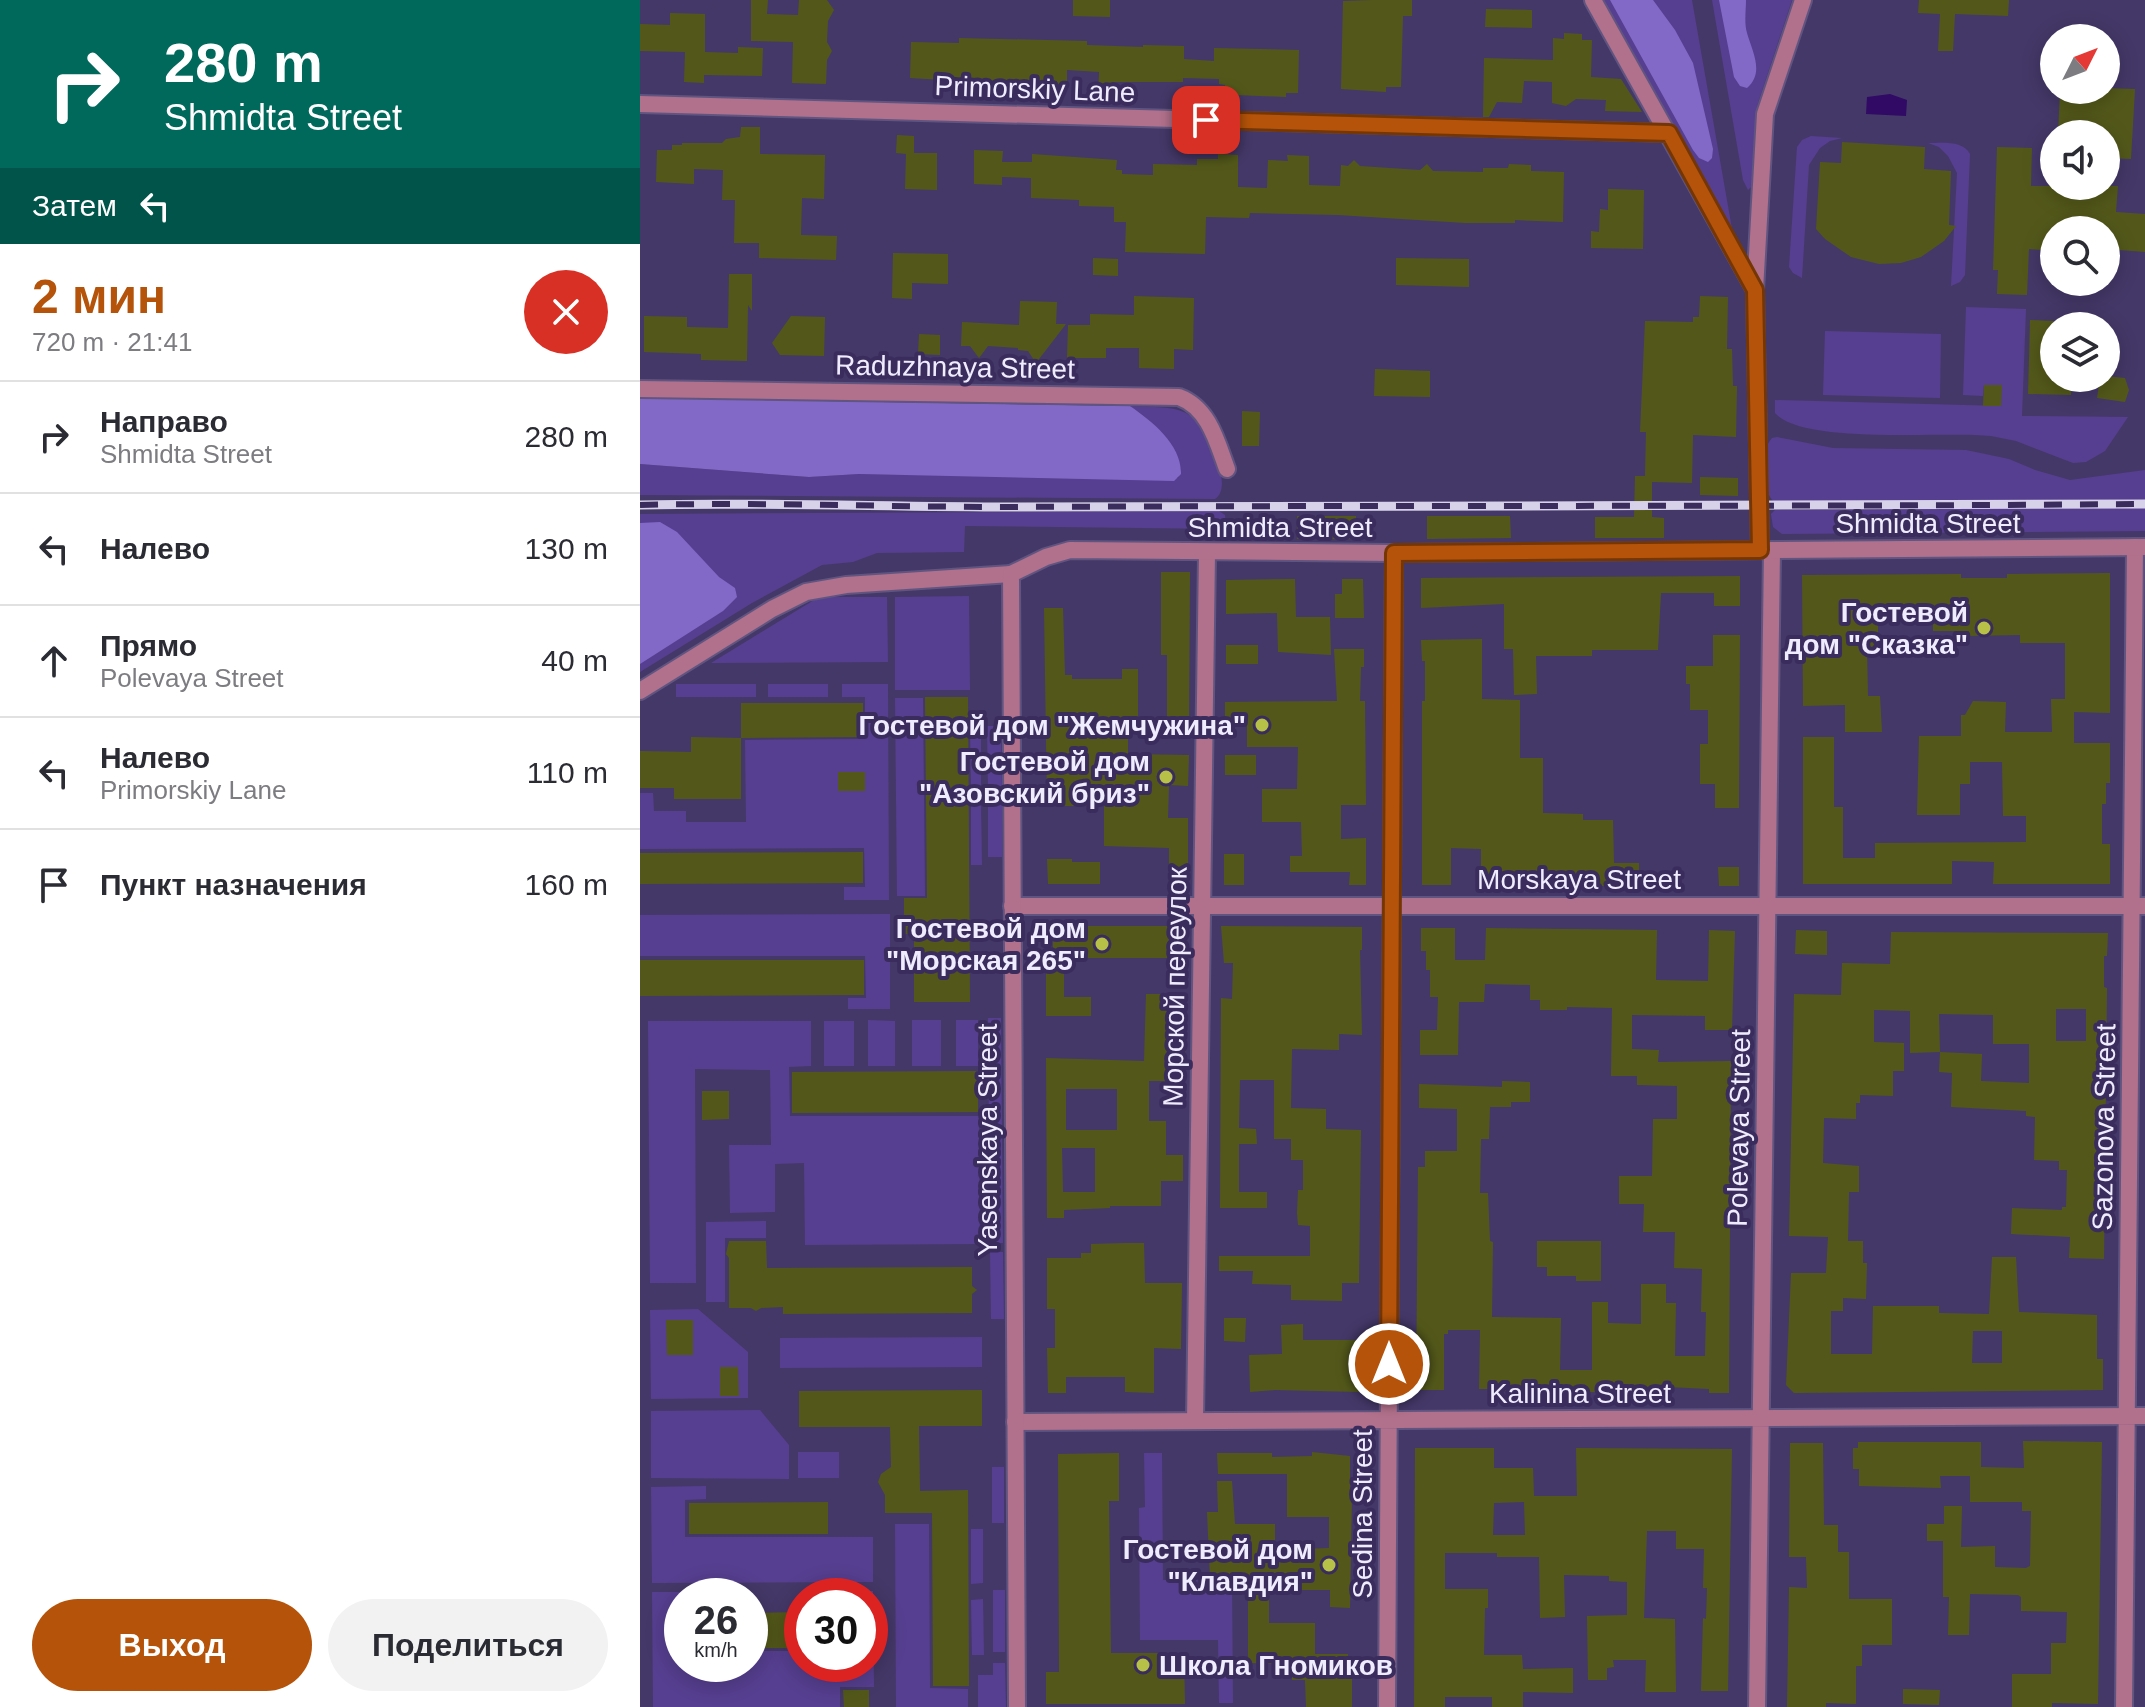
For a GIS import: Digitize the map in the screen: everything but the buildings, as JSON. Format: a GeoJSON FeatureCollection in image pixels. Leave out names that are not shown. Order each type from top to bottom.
{"type":"FeatureCollection","features":[{"type":"Feature","properties":{"kind":"street"},"geometry":{"type":"LineString","coordinates":[[1593,0],[1755,290]]}},
{"type":"Feature","properties":{"kind":"street"},"geometry":{"type":"LineString","coordinates":[[1755,290],[1765,114],[1803,0]]}},
{"type":"Feature","properties":{"kind":"street","name":"Primorskiy Lane"},"geometry":{"type":"LineString","coordinates":[[640,104],[1669,133]]}},
{"type":"Feature","properties":{"kind":"street","name":"Polevaya Street"},"geometry":{"type":"LineString","coordinates":[[1755,290],[1757,431],[1766,550],[1768,907],[1757,1707]]}},
{"type":"Feature","properties":{"kind":"street","name":"Raduzhnaya Street"},"geometry":{"type":"LineString","coordinates":[[640,389],[1179,397],[1203,414],[1227,469]]}},
{"type":"Feature","properties":{"kind":"street","name":"Shmidta Street"},"geometry":{"type":"LineString","coordinates":[[640,691],[772,609],[806,592],[846,585],[1011,574],[1053,554],[1070,550],[1394,553],[2140,547]]}},
{"type":"Feature","properties":{"kind":"street","name":"Sazonova Street"},"geometry":{"type":"LineString","coordinates":[[2124,1707],[2127,1416],[2139,906],[2140,547]]}},
{"type":"Feature","properties":{"kind":"street","name":"Морской переулок"},"geometry":{"type":"LineString","coordinates":[[1195,1421],[1207,553]]}},
{"type":"Feature","properties":{"kind":"street","name":"Sedina Street"},"geometry":{"type":"LineString","coordinates":[[1387,1707],[1394,553]]}},
{"type":"Feature","properties":{"kind":"street","name":"Yasenskaya Street"},"geometry":{"type":"LineString","coordinates":[[1011,574],[1017,1707]]}},
{"type":"Feature","properties":{"kind":"street","name":"Morskaya Street"},"geometry":{"type":"LineString","coordinates":[[1012,906],[2139,906]]}},
{"type":"Feature","properties":{"kind":"street","name":"Kalinina Street"},"geometry":{"type":"LineString","coordinates":[[1015,1422],[2145,1416]]}},
{"type":"Feature","properties":{"kind":"shaded area"},"geometry":{"type":"Polygon","coordinates":[[[1603,0],[1692,0],[1732,229],[1730,228],[1603,0]]]}},
{"type":"Feature","properties":{"kind":"shaded area"},"geometry":{"type":"Polygon","coordinates":[[[1610,0],[1653,0],[1675,30],[1693,63],[1713,149],[1708,162],[1699,158],[1693,150],[1610,0]]]}},
{"type":"Feature","properties":{"kind":"shaded area"},"geometry":{"type":"Polygon","coordinates":[[[1712,0],[1792,0],[1757,106],[1753,185],[1748,190],[1743,180],[1712,0]]]}},
{"type":"Feature","properties":{"kind":"shaded area"},"geometry":{"type":"Polygon","coordinates":[[[1719,0],[1746,0],[1746,29],[1756,69],[1747,88],[1740,86],[1734,77],[1719,0]]]}},
{"type":"Feature","properties":{"kind":"shaded area"},"geometry":{"type":"Polygon","coordinates":[[[1890,94],[1907,100],[1906,116],[1866,114],[1867,97],[1890,94]]]}},
{"type":"Feature","properties":{"kind":"shaded area"},"geometry":{"type":"Polygon","coordinates":[[[1811,136],[1842,138],[1820,148],[1809,165],[1802,278],[1789,267],[1797,147],[1802,140],[1811,136]]]}},
{"type":"Feature","properties":{"kind":"shaded area"},"geometry":{"type":"Polygon","coordinates":[[[1928,143],[1957,144],[1970,154],[1965,275],[1960,282],[1951,286],[1957,173],[1948,156],[1939,147],[1928,143]]]}},
{"type":"Feature","properties":{"kind":"shaded area"},"geometry":{"type":"Polygon","coordinates":[[[1966,307],[2026,309],[2022,416],[2128,417],[2105,451],[2086,462],[2073,463],[2016,441],[1991,436],[1844,433],[1790,423],[1775,413],[1775,400],[2001,406],[2001,385],[1984,385],[1983,396],[1963,395],[1966,307]]]}},
{"type":"Feature","properties":{"kind":"shaded area"},"geometry":{"type":"Polygon","coordinates":[[[1825,331],[1941,334],[1940,398],[1823,395],[1825,331]]]}},
{"type":"Feature","properties":{"kind":"shaded area"},"geometry":{"type":"Polygon","coordinates":[[[640,398],[1130,406],[1156,426],[1171,444],[1177,453],[1181,474],[1174,481],[859,474],[809,477],[640,464],[640,398]]]}},
{"type":"Feature","properties":{"kind":"shaded area"},"geometry":{"type":"Polygon","coordinates":[[[1130,406],[1173,409],[1193,419],[1209,441],[1220,468],[1221,492],[1215,499],[640,495],[640,464],[809,477],[859,474],[1178,478],[1181,469],[1168,441],[1130,406]]]}},
{"type":"Feature","properties":{"kind":"shaded area"},"geometry":{"type":"Polygon","coordinates":[[[1777,437],[1833,448],[1966,450],[2009,459],[2070,480],[2145,470],[2145,500],[1775,503],[1766,489],[1763,461],[1768,444],[1777,437]]]}},
{"type":"Feature","properties":{"kind":"shaded area"},"geometry":{"type":"Polygon","coordinates":[[[2145,508],[2145,531],[1782,534],[1773,527],[1771,514],[1775,510],[2145,508]]]}},
{"type":"Feature","properties":{"kind":"shaded area"},"geometry":{"type":"Polygon","coordinates":[[[1219,511],[1225,515],[1226,529],[965,526],[964,552],[877,553],[853,562],[822,565],[752,603],[640,672],[640,514],[1219,511]]]}},
{"type":"Feature","properties":{"kind":"shaded area"},"geometry":{"type":"Polygon","coordinates":[[[660,522],[677,532],[719,577],[735,588],[737,597],[723,611],[640,664],[640,523],[660,522]]]}},
{"type":"Feature","properties":{"kind":"shaded area"},"geometry":{"type":"Polygon","coordinates":[[[969,596],[970,690],[895,690],[895,597],[969,596]]]}},
{"type":"Feature","properties":{"kind":"shaded area"},"geometry":{"type":"Polygon","coordinates":[[[819,597],[887,597],[888,662],[711,663],[819,597]]]}},
{"type":"Feature","properties":{"kind":"shaded area"},"geometry":{"type":"Polygon","coordinates":[[[676,684],[756,684],[756,697],[676,697],[676,684]]]}},
{"type":"Feature","properties":{"kind":"shaded area"},"geometry":{"type":"Polygon","coordinates":[[[768,684],[828,684],[828,697],[768,697],[768,684]]]}},
{"type":"Feature","properties":{"kind":"shaded area"},"geometry":{"type":"Polygon","coordinates":[[[842,684],[888,684],[889,900],[844,900],[844,887],[865,887],[864,848],[640,849],[640,793],[653,793],[654,811],[686,811],[686,822],[746,822],[745,740],[865,739],[865,697],[842,697],[842,684]]]}},
{"type":"Feature","properties":{"kind":"shaded area"},"geometry":{"type":"Polygon","coordinates":[[[895,698],[923,698],[925,896],[897,896],[895,698]]]}},
{"type":"Feature","properties":{"kind":"shaded area"},"geometry":{"type":"Polygon","coordinates":[[[970,726],[981,726],[981,791],[971,791],[970,726]]]}},
{"type":"Feature","properties":{"kind":"shaded area"},"geometry":{"type":"Polygon","coordinates":[[[987,726],[1001,726],[1002,791],[988,791],[987,726]]]}},
{"type":"Feature","properties":{"kind":"shaded area"},"geometry":{"type":"Polygon","coordinates":[[[971,803],[981,803],[982,865],[971,865],[971,803]]]}},
{"type":"Feature","properties":{"kind":"shaded area"},"geometry":{"type":"Polygon","coordinates":[[[988,803],[1002,803],[1002,857],[988,857],[988,803]]]}},
{"type":"Feature","properties":{"kind":"shaded area"},"geometry":{"type":"Polygon","coordinates":[[[890,914],[890,1009],[848,1009],[848,998],[866,998],[865,956],[640,956],[640,915],[890,914]]]}},
{"type":"Feature","properties":{"kind":"shaded area"},"geometry":{"type":"Polygon","coordinates":[[[988,1018],[1001,1018],[1003,1243],[990,1243],[988,1018]]]}},
{"type":"Feature","properties":{"kind":"shaded area"},"geometry":{"type":"Polygon","coordinates":[[[868,1020],[895,1021],[895,1066],[868,1066],[868,1020]]]}},
{"type":"Feature","properties":{"kind":"shaded area"},"geometry":{"type":"Polygon","coordinates":[[[912,1020],[941,1020],[941,1066],[912,1066],[912,1020]]]}},
{"type":"Feature","properties":{"kind":"shaded area"},"geometry":{"type":"Polygon","coordinates":[[[956,1020],[978,1020],[978,1066],[956,1066],[956,1020]]]}},
{"type":"Feature","properties":{"kind":"shaded area"},"geometry":{"type":"Polygon","coordinates":[[[648,1021],[811,1021],[811,1066],[789,1067],[790,1116],[979,1116],[980,1244],[805,1245],[804,1163],[775,1164],[775,1212],[730,1213],[729,1145],[771,1145],[770,1070],[695,1069],[696,1283],[650,1283],[648,1021]]]}},
{"type":"Feature","properties":{"kind":"shaded area"},"geometry":{"type":"Polygon","coordinates":[[[824,1021],[854,1021],[854,1066],[824,1066],[824,1021]]]}},
{"type":"Feature","properties":{"kind":"shaded area"},"geometry":{"type":"Polygon","coordinates":[[[766,1221],[766,1238],[725,1238],[725,1302],[706,1302],[706,1222],[766,1221]]]}},
{"type":"Feature","properties":{"kind":"shaded area"},"geometry":{"type":"Polygon","coordinates":[[[990,1252],[1003,1252],[1004,1319],[991,1319],[990,1252]]]}},
{"type":"Feature","properties":{"kind":"shaded area"},"geometry":{"type":"Polygon","coordinates":[[[698,1309],[748,1352],[748,1398],[651,1399],[650,1310],[698,1309]]]}},
{"type":"Feature","properties":{"kind":"shaded area"},"geometry":{"type":"Polygon","coordinates":[[[982,1337],[982,1367],[780,1368],[780,1338],[982,1337]]]}},
{"type":"Feature","properties":{"kind":"shaded area"},"geometry":{"type":"Polygon","coordinates":[[[760,1410],[789,1445],[789,1479],[651,1478],[651,1411],[760,1410]]]}},
{"type":"Feature","properties":{"kind":"shaded area"},"geometry":{"type":"Polygon","coordinates":[[[798,1452],[839,1452],[839,1478],[798,1478],[798,1452]]]}},
{"type":"Feature","properties":{"kind":"shaded area"},"geometry":{"type":"Polygon","coordinates":[[[1144,1453],[1162,1453],[1163,1580],[1232,1580],[1233,1703],[1219,1703],[1218,1640],[1140,1640],[1139,1508],[1145,1507],[1144,1453]]]}},
{"type":"Feature","properties":{"kind":"shaded area"},"geometry":{"type":"Polygon","coordinates":[[[992,1467],[1004,1467],[1004,1523],[992,1523],[992,1467]]]}},
{"type":"Feature","properties":{"kind":"shaded area"},"geometry":{"type":"Polygon","coordinates":[[[706,1486],[706,1499],[685,1500],[685,1537],[873,1537],[873,1578],[784,1578],[784,1582],[768,1582],[768,1578],[664,1578],[664,1583],[652,1583],[651,1487],[706,1486]]]}},
{"type":"Feature","properties":{"kind":"shaded area"},"geometry":{"type":"Polygon","coordinates":[[[895,1524],[929,1524],[930,1688],[968,1689],[968,1707],[896,1707],[895,1524]]]}},
{"type":"Feature","properties":{"kind":"shaded area"},"geometry":{"type":"Polygon","coordinates":[[[971,1529],[983,1529],[983,1583],[971,1584],[971,1529]]]}},
{"type":"Feature","properties":{"kind":"shaded area"},"geometry":{"type":"Polygon","coordinates":[[[993,1590],[1005,1590],[1005,1652],[993,1652],[993,1590]]]}},
{"type":"Feature","properties":{"kind":"shaded area"},"geometry":{"type":"Polygon","coordinates":[[[652,1592],[664,1592],[664,1682],[768,1682],[768,1651],[784,1651],[784,1682],[874,1682],[874,1687],[840,1687],[840,1707],[653,1707],[652,1592]]]}},
{"type":"Feature","properties":{"kind":"shaded area"},"geometry":{"type":"Polygon","coordinates":[[[983,1599],[984,1655],[972,1655],[971,1600],[983,1599]]]}},
{"type":"Feature","properties":{"kind":"shaded area"},"geometry":{"type":"Polygon","coordinates":[[[993,1663],[1005,1663],[1006,1707],[978,1707],[978,1675],[993,1675],[993,1663]]]}},
{"type":"Feature","properties":{"kind":"railway"},"geometry":{"type":"LineString","coordinates":[[640,505],[2145,504]]}},
{"type":"Feature","properties":{"kind":"place","name":"Гостевой дом \"Сказка\""},"geometry":{"type":"Point","coordinates":[1984,628]}},
{"type":"Feature","properties":{"kind":"place","name":"Гостевой дом \"Жемчужина\""},"geometry":{"type":"Point","coordinates":[1262,725]}},
{"type":"Feature","properties":{"kind":"place","name":"Гостевой дом \"Азовский бриз\""},"geometry":{"type":"Point","coordinates":[1166,777]}},
{"type":"Feature","properties":{"kind":"place","name":"Гостевой дом \"Морская 265\""},"geometry":{"type":"Point","coordinates":[1102,944]}},
{"type":"Feature","properties":{"kind":"place","name":"Гостевой дом \"Клавдия\""},"geometry":{"type":"Point","coordinates":[1329,1565]}},
{"type":"Feature","properties":{"kind":"place","name":"Школа Гномиков"},"geometry":{"type":"Point","coordinates":[1143,1665]}},
{"type":"Feature","properties":{"kind":"route"},"geometry":{"type":"LineString","coordinates":[[1206,120],[1669,133],[1755,290],[1760,550],[1394,553],[1389,1364]]}}]}
